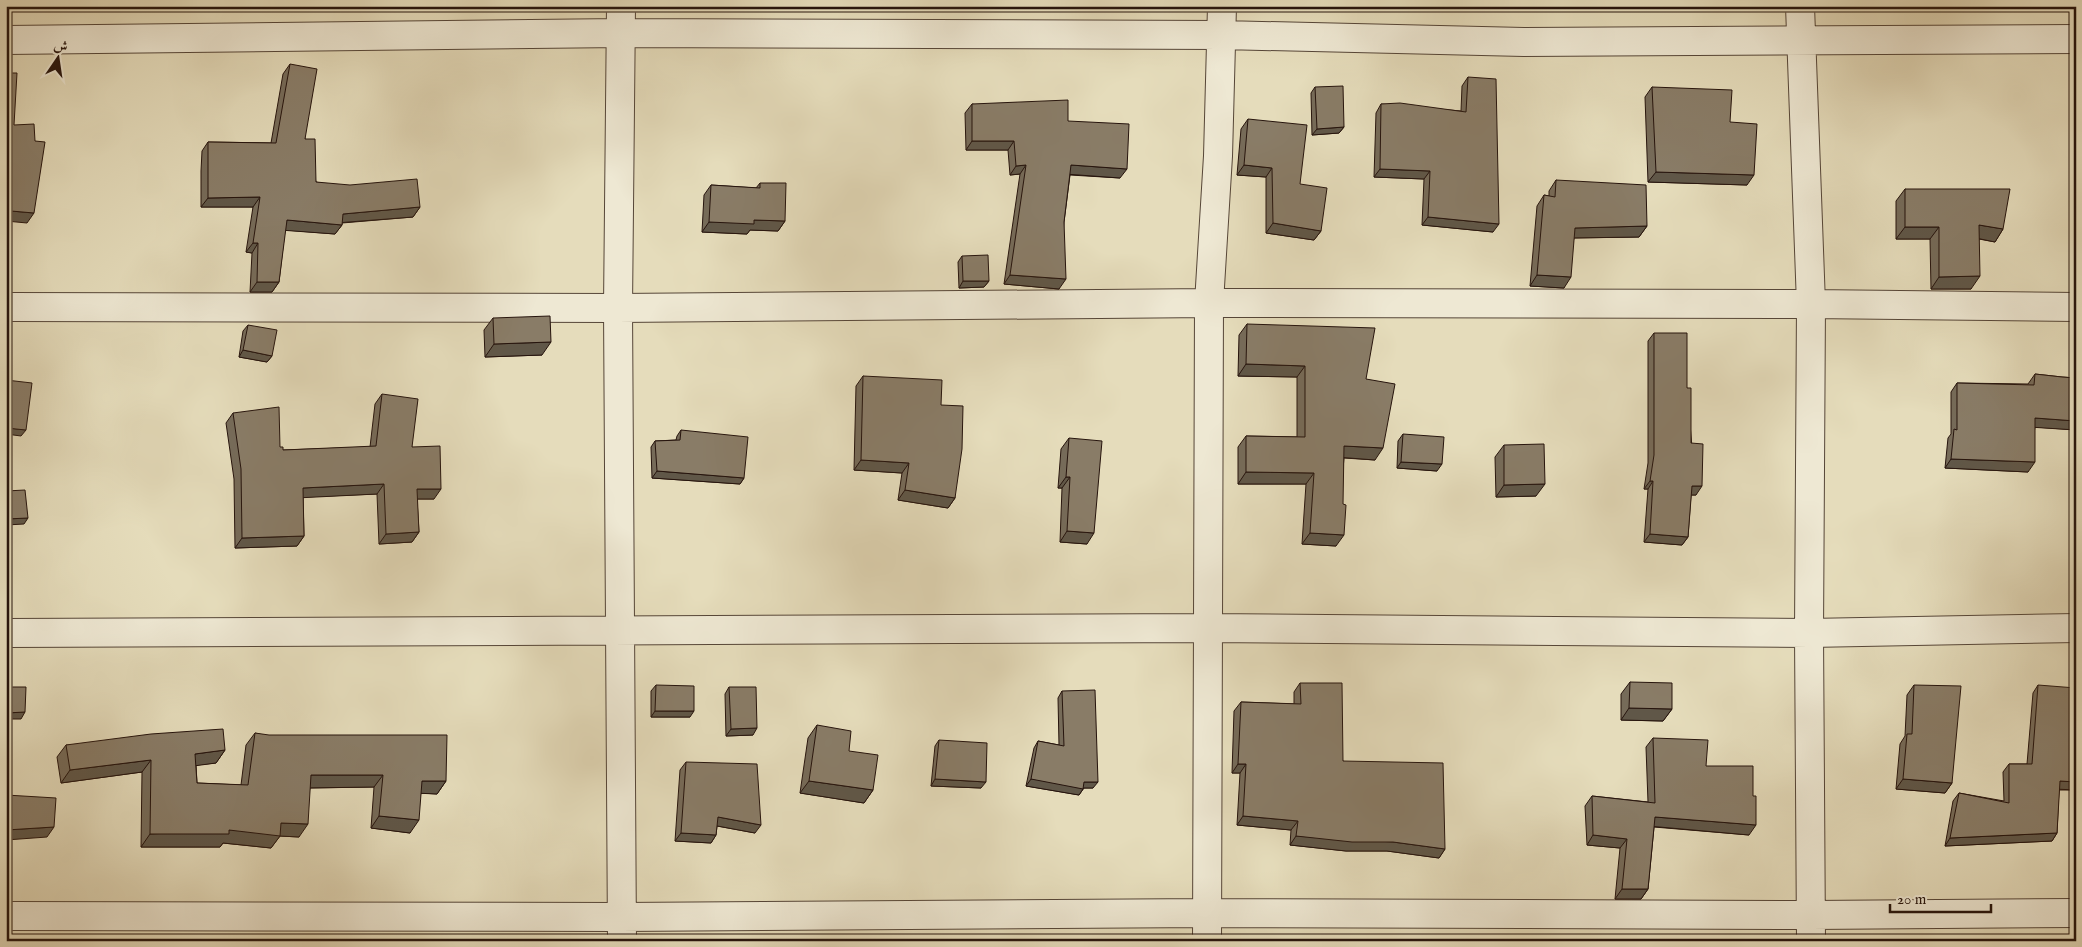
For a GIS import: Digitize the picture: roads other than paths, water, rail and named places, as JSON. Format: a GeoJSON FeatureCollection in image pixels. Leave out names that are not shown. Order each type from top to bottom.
{"type":"FeatureCollection","features":[{"type":"Feature","properties":{"kind":"street"},"geometry":{"type":"LineString","coordinates":[[621,6],[618,308],[621,929]]}},
{"type":"Feature","properties":{"kind":"street"},"geometry":{"type":"LineString","coordinates":[[1206,941],[1209,303],[1222,6]]}},
{"type":"Feature","properties":{"kind":"street"},"geometry":{"type":"LineString","coordinates":[[1800,6],[1811,304],[1809,633],[1811,928]]}},
{"type":"Feature","properties":{"kind":"street"},"geometry":{"type":"LineString","coordinates":[[6,40],[621,33],[1222,36],[1524,42],[2076,39]]}},
{"type":"Feature","properties":{"kind":"street"},"geometry":{"type":"LineString","coordinates":[[6,308],[618,308],[1209,303],[1811,304],[2076,307]]}},
{"type":"Feature","properties":{"kind":"street"},"geometry":{"type":"LineString","coordinates":[[6,634],[619,629],[1207,628],[1809,633],[2076,628]]}},
{"type":"Feature","properties":{"kind":"street"},"geometry":{"type":"LineString","coordinates":[[6,916],[621,929],[1207,913],[1811,928],[2076,913]]}}]}
